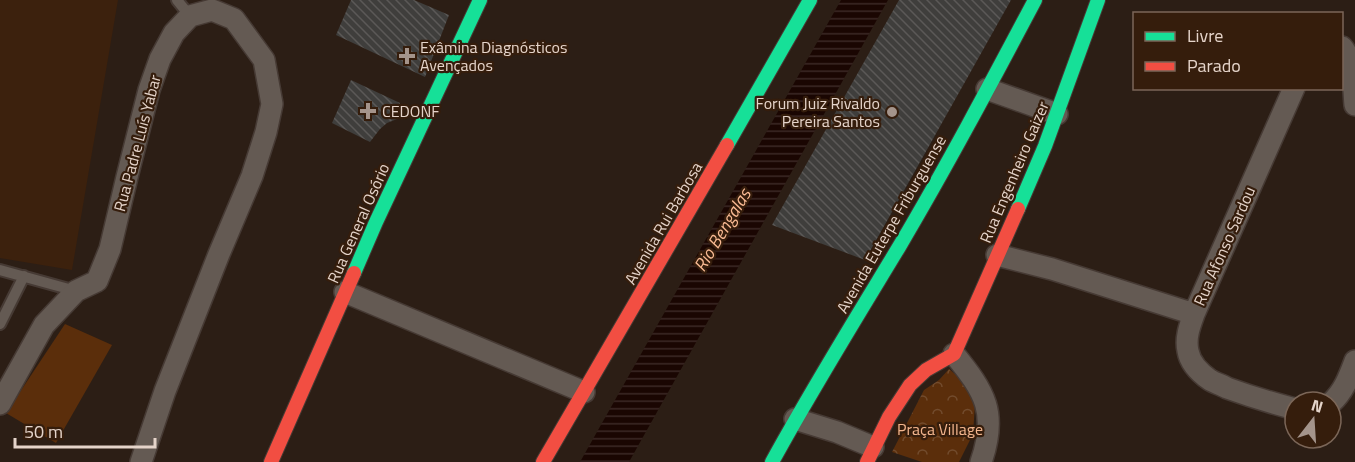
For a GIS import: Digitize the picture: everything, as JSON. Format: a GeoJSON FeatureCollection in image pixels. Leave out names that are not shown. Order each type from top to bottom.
{"type":"FeatureCollection","features":[{"type":"Feature","properties":{"kind":"main road","name":"Rua General Osório"},"geometry":{"type":"LineString","coordinates":[[271,462],[376,222],[480,0]]}},
{"type":"Feature","properties":{"kind":"main road","name":"Avenida Rui Barbosa"},"geometry":{"type":"LineString","coordinates":[[543,462],[810,0]]}},
{"type":"Feature","properties":{"kind":"main road","name":"Avenida Euterpe Friburguense"},"geometry":{"type":"LineString","coordinates":[[772,462],[795,419],[900,245],[1035,0]]}},
{"type":"Feature","properties":{"kind":"main road","name":"Rua Engenheiro Gaizer"},"geometry":{"type":"LineString","coordinates":[[954,354],[1020,205],[1057,114],[1098,0]]}},
{"type":"Feature","properties":{"kind":"main road"},"geometry":{"type":"LineString","coordinates":[[870,454],[894,409],[919,375],[954,354]]}},
{"type":"Feature","properties":{"kind":"street","name":"Rua Padre Luís Yabar"},"geometry":{"type":"LineString","coordinates":[[0,404],[44,325],[76,291],[97,282],[110,249],[149,90],[160,59],[184,8],[212,10],[234,19],[264,60],[272,104],[252,176],[165,391],[141,462]]}},
{"type":"Feature","properties":{"kind":"street"},"geometry":{"type":"LineString","coordinates":[[1343,49],[1350,62],[1355,105]]}},
{"type":"Feature","properties":{"kind":"street"},"geometry":{"type":"LineString","coordinates":[[987,89],[1057,114]]}},
{"type":"Feature","properties":{"kind":"street","name":"Rua Afonso Sardou"},"geometry":{"type":"LineString","coordinates":[[997,255],[1052,268],[1194,314],[1293,90]]}},
{"type":"Feature","properties":{"kind":"street"},"geometry":{"type":"LineString","coordinates":[[345,292],[584,392]]}},
{"type":"Feature","properties":{"kind":"street"},"geometry":{"type":"LineString","coordinates":[[1194,314],[1187,339],[1187,350],[1198,370],[1211,381],[1232,390],[1283,405]]}},
{"type":"Feature","properties":{"kind":"street"},"geometry":{"type":"LineString","coordinates":[[954,354],[982,394],[987,408],[989,432],[981,462]]}},
{"type":"Feature","properties":{"kind":"street"},"geometry":{"type":"LineString","coordinates":[[1343,390],[1355,361]]}},
{"type":"Feature","properties":{"kind":"street"},"geometry":{"type":"LineString","coordinates":[[795,419],[837,432],[870,454]]}},
{"type":"Feature","properties":{"kind":"lane"},"geometry":{"type":"LineString","coordinates":[[0,270],[76,291]]}},
{"type":"Feature","properties":{"kind":"lane"},"geometry":{"type":"LineString","coordinates":[[0,324],[24,276]]}},
{"type":"Feature","properties":{"kind":"shaded area"},"geometry":{"type":"Polygon","coordinates":[[[0,0],[118,0],[72,270],[0,258],[0,0]]]}},
{"type":"Feature","properties":{"kind":"green space"},"geometry":{"type":"Polygon","coordinates":[[[65,324],[112,345],[56,443],[6,413],[65,324]]]}},
{"type":"Feature","properties":{"kind":"green space","name":"Praça Village"},"geometry":{"type":"Polygon","coordinates":[[[949,369],[970,387],[975,404],[973,434],[959,462],[922,462],[892,452],[924,390],[939,380],[949,369]]]}},
{"type":"Feature","properties":{"kind":"water","name":"Rio Bengalas"},"geometry":{"type":"Polygon","coordinates":[[[841,0],[888,0],[629,462],[580,462],[841,0]]]}},
{"type":"Feature","properties":{"kind":"building","name":"Exâmina Diagnósticos Avençados"},"geometry":{"type":"Polygon","coordinates":[[[351,0],[414,0],[449,15],[425,77],[336,35],[351,0]]]}},
{"type":"Feature","properties":{"kind":"building","name":"Forum Juiz Rivaldo Pereira Santos"},"geometry":{"type":"Polygon","coordinates":[[[899,0],[1011,0],[865,260],[772,225],[899,0]]]}},
{"type":"Feature","properties":{"kind":"building","name":"CEDONF"},"geometry":{"type":"Polygon","coordinates":[[[351,80],[400,103],[397,119],[387,123],[370,142],[332,123],[351,80]]]}},
{"type":"Feature","properties":{"kind":"traffic: fast"},"geometry":{"type":"LineString","coordinates":[[354,273],[480,0]]}},
{"type":"Feature","properties":{"kind":"traffic: fast"},"geometry":{"type":"LineString","coordinates":[[727,145],[810,0]]}},
{"type":"Feature","properties":{"kind":"traffic: fast"},"geometry":{"type":"LineString","coordinates":[[772,462],[934,186],[1035,0]]}},
{"type":"Feature","properties":{"kind":"traffic: fast"},"geometry":{"type":"LineString","coordinates":[[1018,209],[1045,146],[1098,0]]}},
{"type":"Feature","properties":{"kind":"traffic: jam"},"geometry":{"type":"LineString","coordinates":[[543,462],[727,145]]}},
{"type":"Feature","properties":{"kind":"traffic: jam"},"geometry":{"type":"LineString","coordinates":[[867,462],[889,417],[910,385],[926,370],[954,354],[1018,209]]}},
{"type":"Feature","properties":{"kind":"traffic: jam"},"geometry":{"type":"LineString","coordinates":[[271,462],[354,273]]}},
{"type":"Feature","properties":{"kind":"place","name":"Exâmina Diagnósticos Avençados"},"geometry":{"type":"Point","coordinates":[407,56]}},
{"type":"Feature","properties":{"kind":"place","name":"CEDONF"},"geometry":{"type":"Point","coordinates":[368,111]}},
{"type":"Feature","properties":{"kind":"place","name":"Forum Juiz Rivaldo Pereira Santos"},"geometry":{"type":"Point","coordinates":[892,112]}}]}
